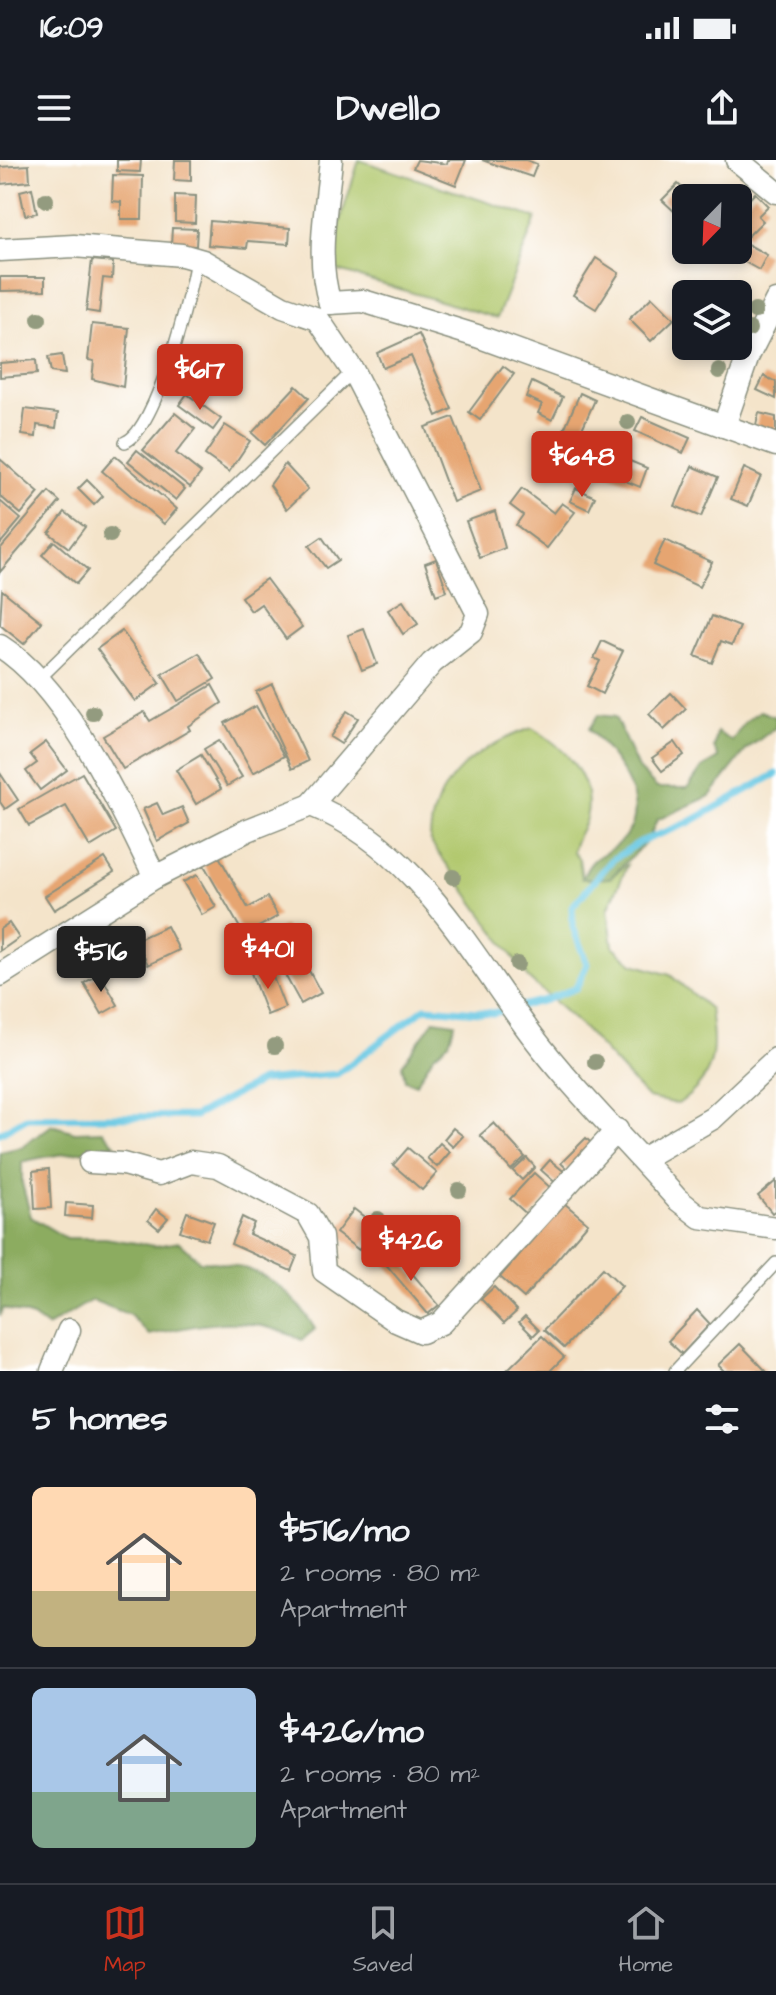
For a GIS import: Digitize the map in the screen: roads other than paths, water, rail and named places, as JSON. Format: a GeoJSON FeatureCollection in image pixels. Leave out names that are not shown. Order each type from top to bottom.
{"type":"FeatureCollection","features":[{"type":"Feature","properties":{"kind":"street"},"geometry":{"type":"LineString","coordinates":[[0,975],[155,877],[248,830],[311,805],[432,663],[471,632],[478,614],[324,311],[323,259],[331,160]]}},
{"type":"Feature","properties":{"kind":"street"},"geometry":{"type":"LineString","coordinates":[[737,160],[776,192]]}},
{"type":"Feature","properties":{"kind":"street"},"geometry":{"type":"LineString","coordinates":[[0,250],[74,246],[124,248],[196,259],[283,307],[324,311],[363,301],[477,336],[776,445]]}},
{"type":"Feature","properties":{"kind":"street"},"geometry":{"type":"LineString","coordinates":[[724,426],[748,356],[776,301]]}},
{"type":"Feature","properties":{"kind":"street"},"geometry":{"type":"LineString","coordinates":[[0,646],[40,678],[103,776],[155,877]]}},
{"type":"Feature","properties":{"kind":"street"},"geometry":{"type":"LineString","coordinates":[[311,805],[359,827],[391,854],[467,940],[532,1035],[677,1199],[700,1217],[776,1228]]}},
{"type":"Feature","properties":{"kind":"street"},"geometry":{"type":"LineString","coordinates":[[642,1159],[713,1118],[776,1059]]}},
{"type":"Feature","properties":{"kind":"street"},"geometry":{"type":"LineString","coordinates":[[90,1162],[123,1164],[159,1174],[191,1162],[218,1166],[254,1183],[308,1214],[321,1237],[324,1271],[396,1321],[421,1332],[441,1323],[617,1130]]}},
{"type":"Feature","properties":{"kind":"street"},"geometry":{"type":"LineString","coordinates":[[52,1371],[69,1330]]}},
{"type":"Feature","properties":{"kind":"lane"},"geometry":{"type":"LineString","coordinates":[[125,442],[136,433],[161,385],[192,292],[196,259]]}},
{"type":"Feature","properties":{"kind":"lane"},"geometry":{"type":"LineString","coordinates":[[40,678],[353,371]]}},
{"type":"Feature","properties":{"kind":"lane"},"geometry":{"type":"LineString","coordinates":[[675,1371],[776,1263]]}},
{"type":"Feature","properties":{"kind":"waterway"},"geometry":{"type":"LineString","coordinates":[[0,1133],[26,1118],[195,1116],[261,1081],[337,1074],[425,1008],[493,1013],[545,1000],[576,988],[587,964],[573,927],[572,907],[612,860],[640,842],[688,823],[776,774]]}}]}
